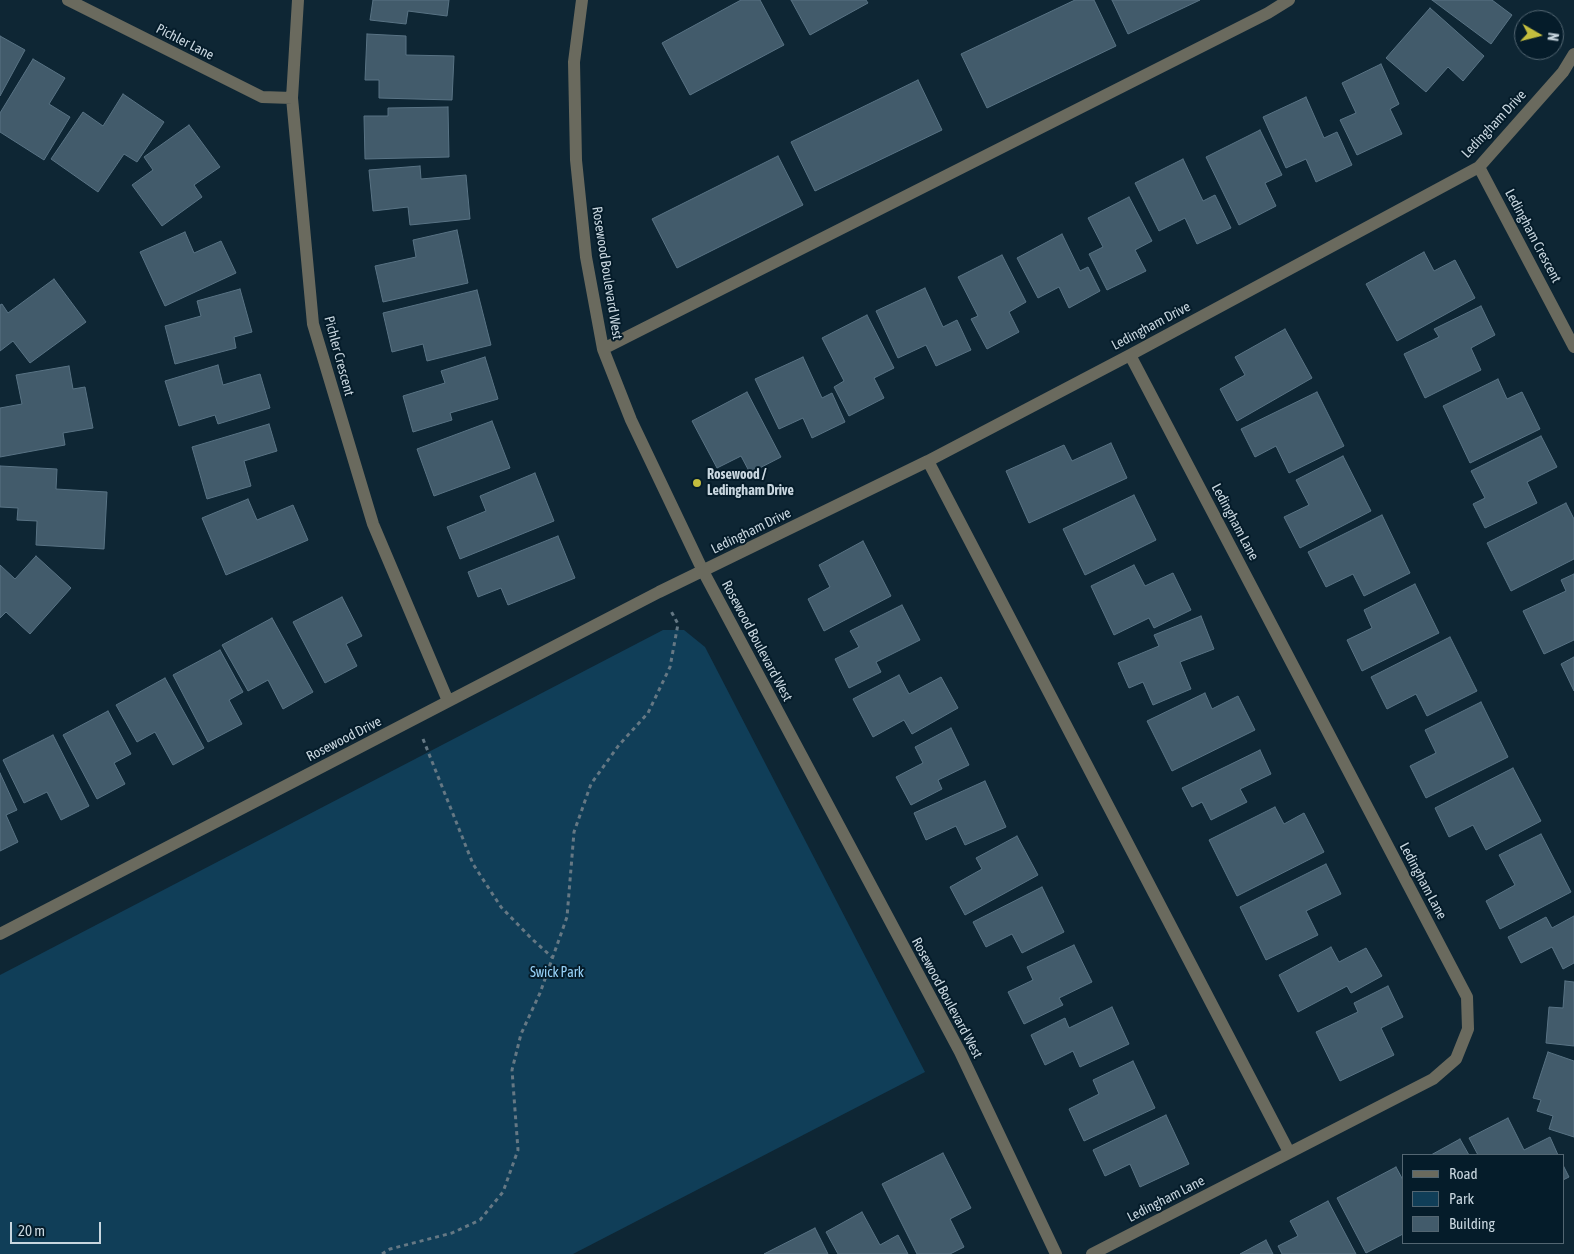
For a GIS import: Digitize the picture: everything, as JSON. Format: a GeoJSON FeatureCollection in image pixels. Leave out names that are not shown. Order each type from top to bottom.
{"type":"FeatureCollection","features":[{"type":"Feature","properties":{"kind":"street","name":"Pichler Lane"},"geometry":{"type":"LineString","coordinates":[[68,0],[262,97],[292,98]]}},
{"type":"Feature","properties":{"kind":"street","name":"Pichler Crescent"},"geometry":{"type":"LineString","coordinates":[[298,0],[292,98],[313,324],[373,524],[448,701]]}},
{"type":"Feature","properties":{"kind":"street","name":"Rosewood Boulevard West"},"geometry":{"type":"LineString","coordinates":[[582,0],[574,62],[576,160],[586,257],[603,349],[631,420],[703,571],[960,1052],[1056,1254]]}},
{"type":"Feature","properties":{"kind":"street"},"geometry":{"type":"LineString","coordinates":[[603,349],[1268,13],[1289,0]]}},
{"type":"Feature","properties":{"kind":"street","name":"Ledingham Drive"},"geometry":{"type":"LineString","coordinates":[[703,571],[928,461],[1130,355],[1479,167],[1563,72],[1574,54]]}},
{"type":"Feature","properties":{"kind":"street","name":"Ledingham Crescent"},"geometry":{"type":"LineString","coordinates":[[1479,167],[1574,347]]}},
{"type":"Feature","properties":{"kind":"street","name":"Ledingham Lane"},"geometry":{"type":"LineString","coordinates":[[1092,1254],[1433,1079],[1456,1059],[1468,1029],[1467,997],[1130,355]]}},
{"type":"Feature","properties":{"kind":"street"},"geometry":{"type":"LineString","coordinates":[[928,461],[1290,1152]]}},
{"type":"Feature","properties":{"kind":"street","name":"Rosewood Drive"},"geometry":{"type":"LineString","coordinates":[[0,934],[659,592],[703,571]]}},
{"type":"Feature","properties":{"kind":"path"},"geometry":{"type":"LineString","coordinates":[[382,1254],[390,1250],[452,1233],[480,1220],[503,1192],[518,1150],[512,1070],[521,1034],[553,958],[567,917],[574,832],[591,784],[619,745],[648,713],[670,667],[678,624],[659,592]]}},
{"type":"Feature","properties":{"kind":"path"},"geometry":{"type":"LineString","coordinates":[[413,720],[427,748],[473,864],[501,907],[553,958]]}},
{"type":"Feature","properties":{"kind":"green space","name":"Swick Park"},"geometry":{"type":"Polygon","coordinates":[[[663,630],[684,630],[705,647],[925,1072],[573,1254],[0,1254],[0,975],[663,630]]]}},
{"type":"Feature","properties":{"kind":"building"},"geometry":{"type":"Polygon","coordinates":[[[373,0],[449,0],[447,16],[408,11],[406,24],[370,20],[373,0]]]}},
{"type":"Feature","properties":{"kind":"building"},"geometry":{"type":"Polygon","coordinates":[[[741,0],[760,0],[784,45],[690,95],[662,43],[741,0]]]}},
{"type":"Feature","properties":{"kind":"building"},"geometry":{"type":"Polygon","coordinates":[[[791,0],[866,0],[868,3],[810,35],[791,0]]]}},
{"type":"Feature","properties":{"kind":"building"},"geometry":{"type":"Polygon","coordinates":[[[1075,0],[1094,0],[1116,46],[987,108],[961,54],[1075,0]]]}},
{"type":"Feature","properties":{"kind":"building"},"geometry":{"type":"Polygon","coordinates":[[[1112,0],[1200,0],[1128,34],[1112,0]]]}},
{"type":"Feature","properties":{"kind":"building"},"geometry":{"type":"Polygon","coordinates":[[[1432,0],[1492,0],[1512,15],[1491,44],[1432,0]]]}},
{"type":"Feature","properties":{"kind":"building"},"geometry":{"type":"Polygon","coordinates":[[[1430,8],[1484,56],[1463,81],[1448,67],[1426,92],[1386,58],[1430,8]]]}},
{"type":"Feature","properties":{"kind":"building"},"geometry":{"type":"Polygon","coordinates":[[[367,34],[406,36],[406,55],[454,56],[452,100],[379,98],[379,80],[365,80],[367,34]]]}},
{"type":"Feature","properties":{"kind":"building"},"geometry":{"type":"Polygon","coordinates":[[[0,36],[25,50],[0,96],[0,36]]]}},
{"type":"Feature","properties":{"kind":"building"},"geometry":{"type":"Polygon","coordinates":[[[33,59],[65,78],[49,104],[70,117],[44,160],[0,132],[0,113],[33,59]]]}},
{"type":"Feature","properties":{"kind":"building"},"geometry":{"type":"Polygon","coordinates":[[[1381,64],[1399,104],[1390,109],[1402,134],[1357,155],[1340,120],[1356,113],[1342,83],[1381,64]]]}},
{"type":"Feature","properties":{"kind":"building"},"geometry":{"type":"Polygon","coordinates":[[[918,80],[942,130],[815,191],[791,142],[918,80]]]}},
{"type":"Feature","properties":{"kind":"building"},"geometry":{"type":"Polygon","coordinates":[[[123,94],[164,122],[137,162],[124,154],[98,192],[51,159],[83,112],[103,126],[123,94]]]}},
{"type":"Feature","properties":{"kind":"building"},"geometry":{"type":"Polygon","coordinates":[[[1306,97],[1324,138],[1337,132],[1352,165],[1316,182],[1306,159],[1286,168],[1263,117],[1306,97]]]}},
{"type":"Feature","properties":{"kind":"building"},"geometry":{"type":"Polygon","coordinates":[[[448,107],[449,157],[365,159],[364,116],[388,116],[388,108],[448,107]]]}},
{"type":"Feature","properties":{"kind":"building"},"geometry":{"type":"Polygon","coordinates":[[[189,125],[220,167],[194,185],[202,197],[162,226],[132,185],[153,170],[144,157],[189,125]]]}},
{"type":"Feature","properties":{"kind":"building"},"geometry":{"type":"Polygon","coordinates":[[[1260,130],[1282,175],[1265,183],[1276,206],[1239,225],[1206,157],[1260,130]]]}},
{"type":"Feature","properties":{"kind":"building"},"geometry":{"type":"Polygon","coordinates":[[[778,156],[803,205],[677,268],[652,219],[778,156]]]}},
{"type":"Feature","properties":{"kind":"building"},"geometry":{"type":"Polygon","coordinates":[[[1183,159],[1203,201],[1215,195],[1231,228],[1197,244],[1185,218],[1159,231],[1135,183],[1183,159]]]}},
{"type":"Feature","properties":{"kind":"building"},"geometry":{"type":"Polygon","coordinates":[[[420,166],[421,179],[466,175],[470,219],[410,225],[408,207],[373,211],[369,170],[420,166]]]}},
{"type":"Feature","properties":{"kind":"building"},"geometry":{"type":"Polygon","coordinates":[[[1129,197],[1152,241],[1135,250],[1146,271],[1107,290],[1089,254],[1103,247],[1088,218],[1129,197]]]}},
{"type":"Feature","properties":{"kind":"building"},"geometry":{"type":"Polygon","coordinates":[[[457,230],[468,283],[383,302],[375,266],[416,257],[413,240],[457,230]]]}},
{"type":"Feature","properties":{"kind":"building"},"geometry":{"type":"Polygon","coordinates":[[[185,232],[194,253],[221,241],[236,273],[165,306],[140,252],[185,232]]]}},
{"type":"Feature","properties":{"kind":"building"},"geometry":{"type":"Polygon","coordinates":[[[1062,234],[1080,271],[1088,267],[1100,291],[1069,308],[1059,287],[1038,298],[1017,258],[1062,234]]]}},
{"type":"Feature","properties":{"kind":"building"},"geometry":{"type":"Polygon","coordinates":[[[1424,252],[1434,271],[1455,260],[1475,298],[1397,341],[1366,284],[1424,252]]]}},
{"type":"Feature","properties":{"kind":"building"},"geometry":{"type":"Polygon","coordinates":[[[1002,255],[1026,302],[1009,312],[1019,332],[987,349],[971,319],[978,316],[958,277],[1002,255]]]}},
{"type":"Feature","properties":{"kind":"building"},"geometry":{"type":"Polygon","coordinates":[[[54,279],[86,322],[30,363],[13,341],[0,351],[0,305],[2,304],[8,313],[54,279]]]}},
{"type":"Feature","properties":{"kind":"building"},"geometry":{"type":"Polygon","coordinates":[[[925,288],[943,327],[957,320],[971,350],[936,366],[926,345],[898,358],[876,311],[925,288]]]}},
{"type":"Feature","properties":{"kind":"building"},"geometry":{"type":"Polygon","coordinates":[[[240,289],[252,332],[234,337],[236,348],[175,364],[165,326],[201,316],[197,301],[240,289]]]}},
{"type":"Feature","properties":{"kind":"building"},"geometry":{"type":"Polygon","coordinates":[[[477,290],[491,345],[427,361],[423,344],[392,352],[383,313],[477,290]]]}},
{"type":"Feature","properties":{"kind":"building"},"geometry":{"type":"Polygon","coordinates":[[[1481,306],[1495,335],[1471,348],[1481,370],[1425,398],[1404,354],[1439,337],[1434,329],[1481,306]]]}},
{"type":"Feature","properties":{"kind":"building"},"geometry":{"type":"Polygon","coordinates":[[[867,315],[894,368],[874,378],[884,398],[849,416],[834,387],[844,381],[822,338],[867,315]]]}},
{"type":"Feature","properties":{"kind":"building"},"geometry":{"type":"Polygon","coordinates":[[[1285,329],[1312,378],[1237,421],[1220,389],[1245,375],[1235,357],[1285,329]]]}},
{"type":"Feature","properties":{"kind":"building"},"geometry":{"type":"Polygon","coordinates":[[[485,357],[498,399],[450,413],[452,420],[413,432],[403,396],[445,383],[441,371],[485,357]]]}},
{"type":"Feature","properties":{"kind":"building"},"geometry":{"type":"Polygon","coordinates":[[[803,357],[822,398],[832,393],[845,422],[812,438],[803,418],[779,429],[755,379],[803,357]]]}},
{"type":"Feature","properties":{"kind":"building"},"geometry":{"type":"Polygon","coordinates":[[[218,365],[223,385],[260,374],[270,408],[218,424],[215,415],[179,426],[165,381],[218,365]]]}},
{"type":"Feature","properties":{"kind":"building"},"geometry":{"type":"Polygon","coordinates":[[[69,366],[73,389],[85,387],[93,428],[63,433],[65,445],[0,457],[0,408],[22,404],[16,375],[69,366]]]}},
{"type":"Feature","properties":{"kind":"building"},"geometry":{"type":"Polygon","coordinates":[[[1498,379],[1507,399],[1522,392],[1540,429],[1470,463],[1443,406],[1498,379]]]}},
{"type":"Feature","properties":{"kind":"building"},"geometry":{"type":"Polygon","coordinates":[[[747,392],[781,457],[750,473],[741,456],[717,468],[692,421],[747,392]]]}},
{"type":"Feature","properties":{"kind":"building"},"geometry":{"type":"Polygon","coordinates":[[[1317,392],[1344,446],[1289,473],[1276,446],[1255,457],[1241,429],[1317,392]]]}},
{"type":"Feature","properties":{"kind":"building"},"geometry":{"type":"Polygon","coordinates":[[[492,421],[510,468],[434,496],[417,449],[492,421]]]}},
{"type":"Feature","properties":{"kind":"building"},"geometry":{"type":"Polygon","coordinates":[[[269,424],[277,451],[244,461],[251,486],[207,499],[192,447],[269,424]]]}},
{"type":"Feature","properties":{"kind":"building"},"geometry":{"type":"Polygon","coordinates":[[[1541,436],[1557,467],[1527,482],[1537,503],[1485,528],[1473,504],[1485,498],[1471,471],[1541,436]]]}},
{"type":"Feature","properties":{"kind":"building"},"geometry":{"type":"Polygon","coordinates":[[[1111,443],[1127,478],[1029,523],[1006,471],[1064,445],[1072,461],[1111,443]]]}},
{"type":"Feature","properties":{"kind":"building"},"geometry":{"type":"Polygon","coordinates":[[[1343,456],[1371,511],[1300,548],[1284,517],[1309,505],[1296,480],[1343,456]]]}},
{"type":"Feature","properties":{"kind":"building"},"geometry":{"type":"Polygon","coordinates":[[[0,466],[57,469],[56,489],[107,492],[104,549],[36,545],[37,521],[17,520],[18,508],[0,507],[0,466]]]}},
{"type":"Feature","properties":{"kind":"building"},"geometry":{"type":"Polygon","coordinates":[[[535,473],[554,521],[460,559],[447,527],[486,511],[480,496],[535,473]]]}},
{"type":"Feature","properties":{"kind":"building"},"geometry":{"type":"Polygon","coordinates":[[[1134,495],[1156,540],[1085,575],[1063,529],[1134,495]]]}},
{"type":"Feature","properties":{"kind":"building"},"geometry":{"type":"Polygon","coordinates":[[[248,499],[257,520],[293,505],[308,540],[226,575],[202,518],[248,499]]]}},
{"type":"Feature","properties":{"kind":"building"},"geometry":{"type":"Polygon","coordinates":[[[1566,503],[1574,519],[1574,559],[1511,591],[1487,543],[1566,503]]]}},
{"type":"Feature","properties":{"kind":"building"},"geometry":{"type":"Polygon","coordinates":[[[1382,515],[1410,573],[1364,596],[1353,574],[1326,587],[1308,552],[1382,515]]]}},
{"type":"Feature","properties":{"kind":"building"},"geometry":{"type":"Polygon","coordinates":[[[558,536],[575,578],[508,605],[501,588],[478,597],[468,572],[558,536]]]}},
{"type":"Feature","properties":{"kind":"building"},"geometry":{"type":"Polygon","coordinates":[[[863,541],[891,596],[824,631],[808,599],[830,587],[819,565],[863,541]]]}},
{"type":"Feature","properties":{"kind":"building"},"geometry":{"type":"Polygon","coordinates":[[[36,556],[71,588],[30,634],[6,612],[0,618],[0,565],[15,579],[36,556]]]}},
{"type":"Feature","properties":{"kind":"building"},"geometry":{"type":"Polygon","coordinates":[[[1134,565],[1145,586],[1173,573],[1191,610],[1154,628],[1149,618],[1114,635],[1091,586],[1134,565]]]}},
{"type":"Feature","properties":{"kind":"building"},"geometry":{"type":"Polygon","coordinates":[[[1574,574],[1574,640],[1544,654],[1523,611],[1566,591],[1561,580],[1574,574]]]}},
{"type":"Feature","properties":{"kind":"building"},"geometry":{"type":"Polygon","coordinates":[[[1415,584],[1439,633],[1362,671],[1347,640],[1372,628],[1364,610],[1415,584]]]}},
{"type":"Feature","properties":{"kind":"building"},"geometry":{"type":"Polygon","coordinates":[[[342,597],[362,636],[346,644],[357,666],[325,683],[293,622],[342,597]]]}},
{"type":"Feature","properties":{"kind":"building"},"geometry":{"type":"Polygon","coordinates":[[[902,605],[920,640],[876,662],[881,672],[849,688],[835,659],[859,647],[850,631],[902,605]]]}},
{"type":"Feature","properties":{"kind":"building"},"geometry":{"type":"Polygon","coordinates":[[[1201,616],[1214,649],[1180,662],[1191,689],[1153,705],[1143,682],[1129,688],[1118,663],[1159,646],[1154,635],[1201,616]]]}},
{"type":"Feature","properties":{"kind":"building"},"geometry":{"type":"Polygon","coordinates":[[[272,618],[313,692],[283,709],[268,680],[248,691],[222,645],[272,618]]]}},
{"type":"Feature","properties":{"kind":"building"},"geometry":{"type":"Polygon","coordinates":[[[1450,637],[1477,691],[1427,716],[1416,694],[1387,709],[1371,677],[1450,637]]]}},
{"type":"Feature","properties":{"kind":"building"},"geometry":{"type":"Polygon","coordinates":[[[220,650],[243,692],[229,700],[242,724],[208,742],[173,675],[220,650]]]}},
{"type":"Feature","properties":{"kind":"building"},"geometry":{"type":"Polygon","coordinates":[[[1574,657],[1574,691],[1561,664],[1574,657]]]}},
{"type":"Feature","properties":{"kind":"building"},"geometry":{"type":"Polygon","coordinates":[[[899,675],[909,694],[941,677],[958,708],[912,734],[904,720],[873,737],[853,699],[899,675]]]}},
{"type":"Feature","properties":{"kind":"building"},"geometry":{"type":"Polygon","coordinates":[[[165,678],[204,748],[173,765],[155,732],[137,742],[116,705],[165,678]]]}},
{"type":"Feature","properties":{"kind":"building"},"geometry":{"type":"Polygon","coordinates":[[[1205,693],[1212,709],[1238,696],[1255,730],[1172,771],[1147,721],[1205,693]]]}},
{"type":"Feature","properties":{"kind":"building"},"geometry":{"type":"Polygon","coordinates":[[[1481,702],[1508,757],[1426,798],[1410,766],[1436,753],[1425,730],[1481,702]]]}},
{"type":"Feature","properties":{"kind":"building"},"geometry":{"type":"Polygon","coordinates":[[[108,711],[131,754],[114,763],[125,784],[97,799],[63,735],[108,711]]]}},
{"type":"Feature","properties":{"kind":"building"},"geometry":{"type":"Polygon","coordinates":[[[951,728],[969,765],[938,780],[942,789],[911,805],[896,777],[923,763],[915,747],[951,728]]]}},
{"type":"Feature","properties":{"kind":"building"},"geometry":{"type":"Polygon","coordinates":[[[53,735],[89,806],[61,820],[47,792],[24,803],[3,760],[53,735]]]}},
{"type":"Feature","properties":{"kind":"building"},"geometry":{"type":"Polygon","coordinates":[[[1260,750],[1271,774],[1240,789],[1247,802],[1211,820],[1202,802],[1192,807],[1182,788],[1260,750]]]}},
{"type":"Feature","properties":{"kind":"building"},"geometry":{"type":"Polygon","coordinates":[[[1513,768],[1541,821],[1486,850],[1473,825],[1449,837],[1435,808],[1513,768]]]}},
{"type":"Feature","properties":{"kind":"building"},"geometry":{"type":"Polygon","coordinates":[[[0,773],[17,810],[6,815],[18,842],[0,851],[0,773]]]}},
{"type":"Feature","properties":{"kind":"building"},"geometry":{"type":"Polygon","coordinates":[[[985,781],[1006,827],[965,845],[956,826],[926,840],[914,813],[985,781]]]}},
{"type":"Feature","properties":{"kind":"building"},"geometry":{"type":"Polygon","coordinates":[[[1275,807],[1284,824],[1304,813],[1324,852],[1237,896],[1209,840],[1275,807]]]}},
{"type":"Feature","properties":{"kind":"building"},"geometry":{"type":"Polygon","coordinates":[[[1541,834],[1571,892],[1500,929],[1486,901],[1515,885],[1499,855],[1541,834]]]}},
{"type":"Feature","properties":{"kind":"building"},"geometry":{"type":"Polygon","coordinates":[[[1017,836],[1038,875],[965,915],[950,887],[982,869],[976,858],[1017,836]]]}},
{"type":"Feature","properties":{"kind":"building"},"geometry":{"type":"Polygon","coordinates":[[[1326,864],[1341,894],[1306,911],[1318,935],[1266,960],[1240,907],[1326,864]]]}},
{"type":"Feature","properties":{"kind":"building"},"geometry":{"type":"Polygon","coordinates":[[[1042,887],[1064,932],[1022,953],[1012,934],[986,947],[973,922],[1042,887]]]}},
{"type":"Feature","properties":{"kind":"building"},"geometry":{"type":"Polygon","coordinates":[[[1574,916],[1574,963],[1563,969],[1552,947],[1521,963],[1508,937],[1546,917],[1552,928],[1574,916]]]}},
{"type":"Feature","properties":{"kind":"building"},"geometry":{"type":"Polygon","coordinates":[[[1074,945],[1092,982],[1059,998],[1063,1005],[1024,1024],[1008,992],[1033,980],[1027,967],[1074,945]]]}},
{"type":"Feature","properties":{"kind":"building"},"geometry":{"type":"Polygon","coordinates":[[[1331,947],[1339,962],[1366,948],[1382,976],[1351,993],[1347,986],[1298,1012],[1279,975],[1331,947]]]}},
{"type":"Feature","properties":{"kind":"building"},"geometry":{"type":"Polygon","coordinates":[[[1565,981],[1574,982],[1574,1046],[1546,1043],[1549,1007],[1563,1008],[1565,981]]]}},
{"type":"Feature","properties":{"kind":"building"},"geometry":{"type":"Polygon","coordinates":[[[1388,986],[1403,1017],[1381,1028],[1394,1055],[1340,1081],[1316,1032],[1358,1012],[1354,1003],[1388,986]]]}},
{"type":"Feature","properties":{"kind":"building"},"geometry":{"type":"Polygon","coordinates":[[[1112,1007],[1129,1044],[1080,1067],[1073,1051],[1045,1065],[1031,1035],[1065,1018],[1069,1028],[1112,1007]]]}},
{"type":"Feature","properties":{"kind":"building"},"geometry":{"type":"Polygon","coordinates":[[[1548,1052],[1574,1061],[1574,1137],[1549,1129],[1553,1116],[1537,1111],[1541,1100],[1533,1098],[1548,1052]]]}},
{"type":"Feature","properties":{"kind":"building"},"geometry":{"type":"Polygon","coordinates":[[[1133,1061],[1155,1108],[1084,1141],[1069,1109],[1099,1094],[1093,1080],[1133,1061]]]}},
{"type":"Feature","properties":{"kind":"building"},"geometry":{"type":"Polygon","coordinates":[[[1166,1115],[1189,1164],[1140,1187],[1130,1164],[1105,1176],[1093,1150],[1166,1115]]]}},
{"type":"Feature","properties":{"kind":"building"},"geometry":{"type":"Polygon","coordinates":[[[1508,1118],[1524,1150],[1550,1137],[1558,1154],[1477,1154],[1469,1138],[1508,1118]]]}},
{"type":"Feature","properties":{"kind":"building"},"geometry":{"type":"Polygon","coordinates":[[[1460,1139],[1468,1154],[1433,1154],[1460,1139]]]}},
{"type":"Feature","properties":{"kind":"building"},"geometry":{"type":"Polygon","coordinates":[[[943,1153],[971,1208],[950,1219],[964,1247],[950,1254],[917,1254],[882,1184],[943,1153]]]}},
{"type":"Feature","properties":{"kind":"building"},"geometry":{"type":"Polygon","coordinates":[[[1396,1167],[1402,1178],[1402,1235],[1366,1253],[1337,1198],[1396,1167]]]}},
{"type":"Feature","properties":{"kind":"building"},"geometry":{"type":"Polygon","coordinates":[[[1564,1167],[1569,1177],[1564,1180],[1564,1167]]]}},
{"type":"Feature","properties":{"kind":"building"},"geometry":{"type":"Polygon","coordinates":[[[1328,1201],[1356,1254],[1282,1254],[1278,1246],[1298,1236],[1290,1221],[1328,1201]]]}},
{"type":"Feature","properties":{"kind":"building"},"geometry":{"type":"Polygon","coordinates":[[[862,1212],[880,1245],[898,1235],[908,1254],[838,1254],[826,1232],[862,1212]]]}},
{"type":"Feature","properties":{"kind":"building"},"geometry":{"type":"Polygon","coordinates":[[[815,1228],[828,1254],[764,1254],[815,1228]]]}},
{"type":"Feature","properties":{"kind":"building"},"geometry":{"type":"Polygon","coordinates":[[[1266,1240],[1273,1254],[1240,1254],[1266,1240]]]}},
{"type":"Feature","properties":{"kind":"place","name":"Rosewood / Ledingham Drive"},"geometry":{"type":"Point","coordinates":[697,483]}}]}
